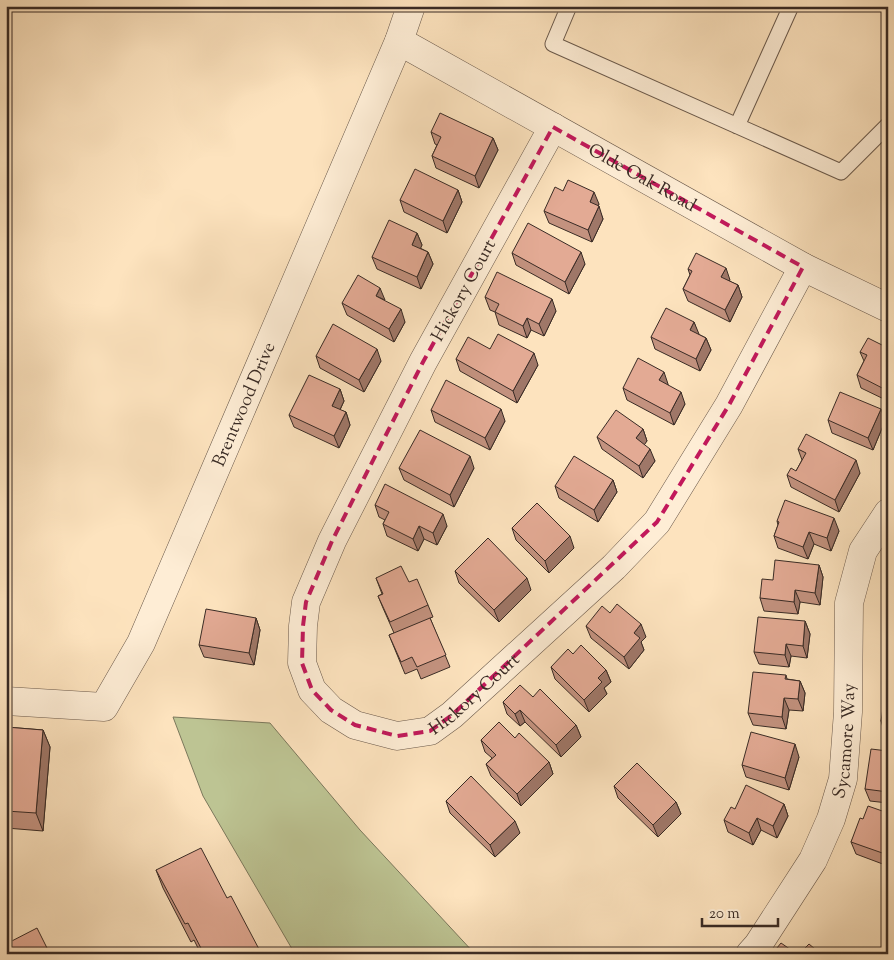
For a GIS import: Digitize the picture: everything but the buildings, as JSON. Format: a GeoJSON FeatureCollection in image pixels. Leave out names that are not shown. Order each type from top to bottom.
{"type":"FeatureCollection","features":[{"type":"Feature","properties":{"kind":"street","name":"Brentwood Drive"},"geometry":{"type":"LineString","coordinates":[[6,702],[104,707],[141,643],[399,41],[411,6]]}},
{"type":"Feature","properties":{"kind":"street","name":"Olde Oak Road"},"geometry":{"type":"LineString","coordinates":[[399,41],[803,267],[888,308]]}},
{"type":"Feature","properties":{"kind":"street","name":"Hickory Court"},"geometry":{"type":"LineString","coordinates":[[553,127],[423,362],[332,541],[306,602],[302,626],[302,663],[312,690],[331,710],[355,726],[397,736],[430,731],[452,715],[614,567],[657,522],[729,405],[803,267]]}},
{"type":"Feature","properties":{"kind":"street","name":"Sycamore Way"},"geometry":{"type":"LineString","coordinates":[[750,954],[758,945],[813,860],[831,819],[843,779],[848,712],[849,603],[863,551],[888,513]]}},
{"type":"Feature","properties":{"kind":"lane"},"geometry":{"type":"LineString","coordinates":[[569,6],[553,44],[841,172],[888,125]]}},
{"type":"Feature","properties":{"kind":"lane"},"geometry":{"type":"LineString","coordinates":[[737,126],[791,6]]}},
{"type":"Feature","properties":{"kind":"highlighted area"},"geometry":{"type":"Polygon","coordinates":[[[553,127],[803,267],[729,405],[657,522],[452,715],[430,731],[397,736],[355,725],[331,710],[312,690],[302,663],[306,602],[332,541],[423,362],[553,127]]]}},
{"type":"Feature","properties":{"kind":"green space"},"geometry":{"type":"Polygon","coordinates":[[[173,717],[270,723],[360,830],[475,954],[295,954],[203,796],[173,717]]]}}]}
